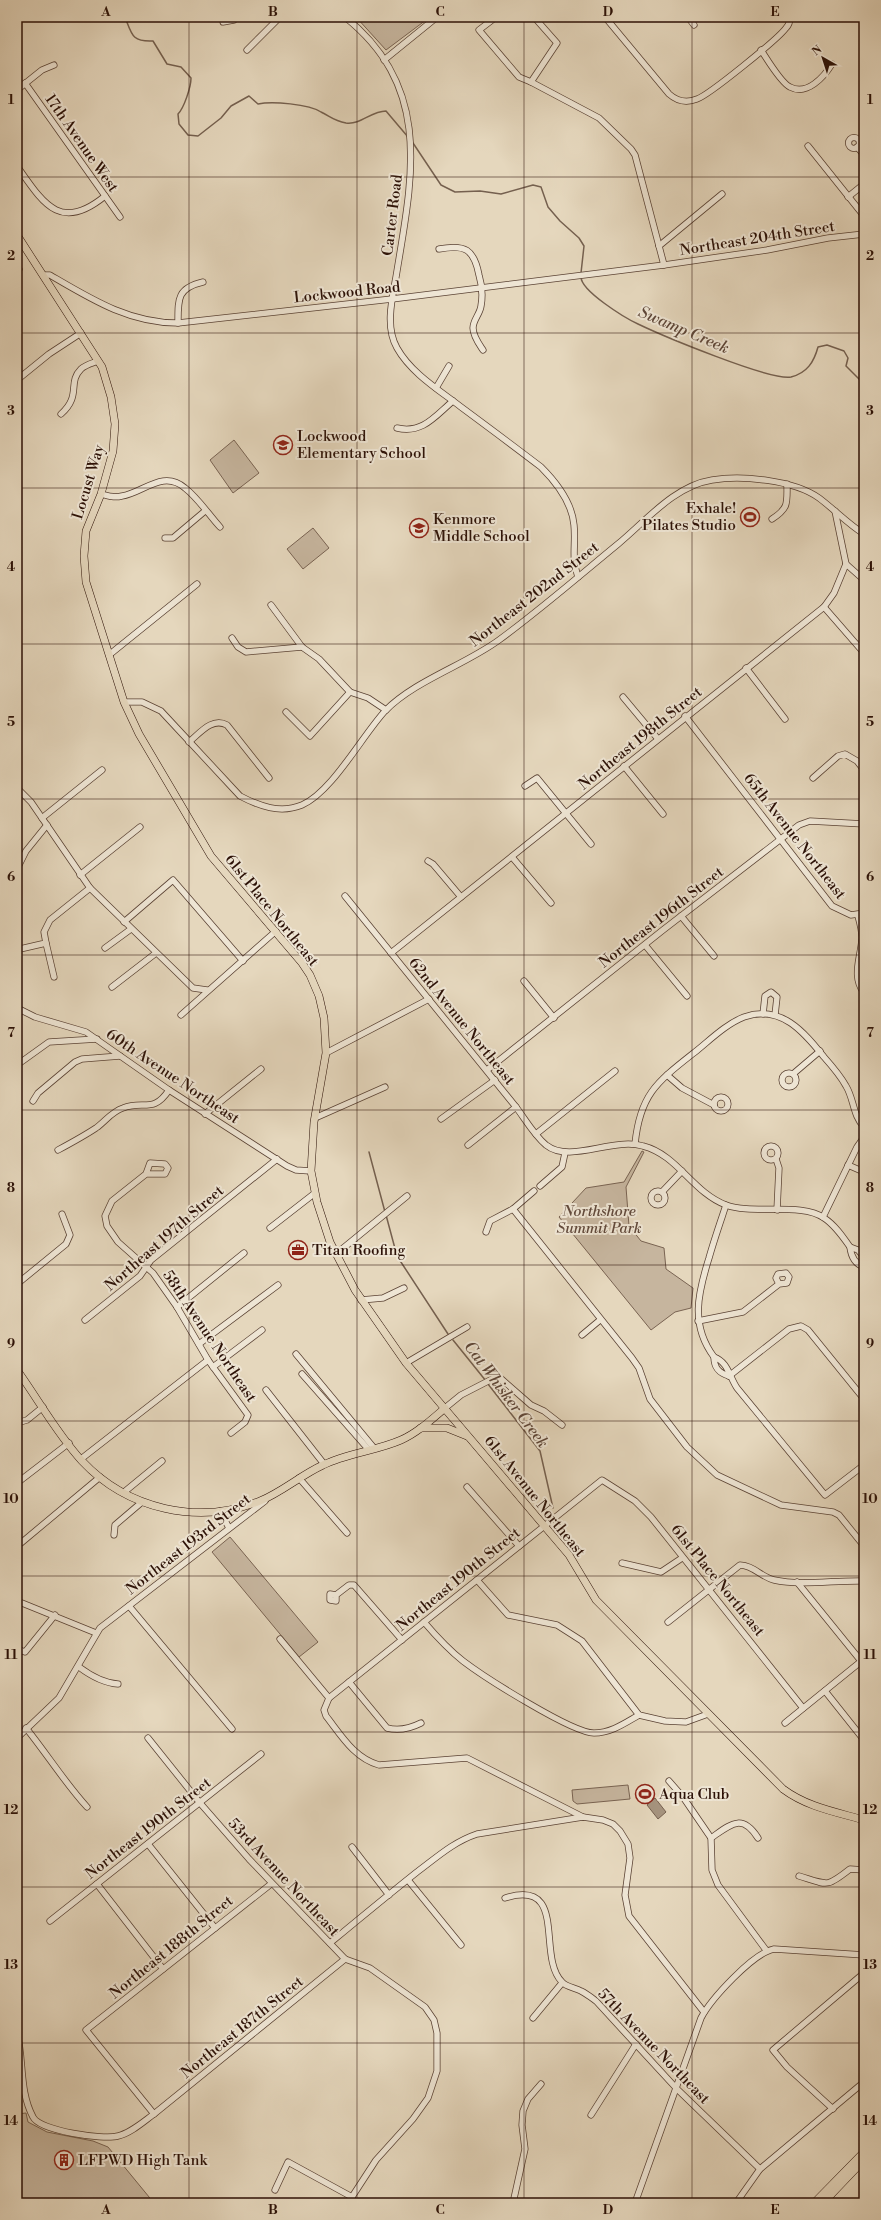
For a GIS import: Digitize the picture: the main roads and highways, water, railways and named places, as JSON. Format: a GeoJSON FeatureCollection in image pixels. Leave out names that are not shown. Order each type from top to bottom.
{"type":"FeatureCollection","features":[{"type":"Feature","properties":{"kind":"main road","name":"Locust Way"},"geometry":{"type":"LineString","coordinates":[[17,235],[98,361],[111,397],[115,424],[113,451],[101,494],[86,531],[84,556],[86,582],[118,686]]}},
{"type":"Feature","properties":{"kind":"main road","name":"61st Place Northeast"},"geometry":{"type":"LineString","coordinates":[[118,686],[139,734],[198,837],[211,856],[276,931],[307,970],[319,996],[324,1018],[326,1053],[315,1118],[311,1172]]}},
{"type":"Feature","properties":{"kind":"main road","name":"61st Avenue Northeast"},"geometry":{"type":"LineString","coordinates":[[311,1172],[330,1242],[361,1300],[406,1363],[569,1555],[596,1600],[708,1714],[791,1795],[818,1807],[864,1820]]}},
{"type":"Feature","properties":{"kind":"main road","name":"Northeast 193rd Street"},"geometry":{"type":"LineString","coordinates":[[17,1370],[81,1459],[100,1477],[142,1502],[182,1512],[220,1511],[249,1505],[272,1496],[324,1464],[401,1440],[421,1428],[445,1408]]}},
{"type":"Feature","properties":{"kind":"main road"},"geometry":{"type":"LineString","coordinates":[[421,1428],[447,1428],[470,1437]]}},
{"type":"Feature","properties":{"kind":"main road"},"geometry":{"type":"LineString","coordinates":[[814,2203],[864,2152]]}},
{"type":"Feature","properties":{"kind":"main road"},"geometry":{"type":"LineString","coordinates":[[823,2203],[864,2160]]}},
{"type":"Feature","properties":{"kind":"waterway","name":"Swamp Creek"},"geometry":{"type":"LineString","coordinates":[[125,17],[131,33],[137,39],[153,41],[167,64],[181,67],[191,78],[187,97],[178,114],[179,124],[188,135],[198,136],[221,118],[231,106],[249,96],[258,104],[281,103],[299,105],[315,109],[335,120],[346,123],[356,122],[376,113],[386,111],[408,137]]}},
{"type":"Feature","properties":{"kind":"waterway","name":"Swamp Creek"},"geometry":{"type":"LineString","coordinates":[[413,143],[441,185],[455,192],[480,191],[501,194],[533,185],[541,187],[548,207],[560,221],[579,238],[584,246],[581,273]]}},
{"type":"Feature","properties":{"kind":"waterway","name":"Swamp Creek"},"geometry":{"type":"LineString","coordinates":[[581,277],[583,283],[588,289],[605,304],[638,324],[691,347],[761,372],[791,377],[806,370],[812,362],[818,347],[827,345],[844,351],[848,358],[846,366],[864,384]]}},
{"type":"Feature","properties":{"kind":"waterway","name":"Cat Whisker Creek"},"geometry":{"type":"LineString","coordinates":[[369,1152],[385,1212]]}},
{"type":"Feature","properties":{"kind":"waterway","name":"Cat Whisker Creek"},"geometry":{"type":"LineString","coordinates":[[386,1215],[397,1256],[448,1334]]}},
{"type":"Feature","properties":{"kind":"waterway","name":"Cat Whisker Creek"},"geometry":{"type":"LineString","coordinates":[[453,1340],[486,1381]]}},
{"type":"Feature","properties":{"kind":"waterway","name":"Cat Whisker Creek"},"geometry":{"type":"LineString","coordinates":[[488,1384],[540,1451],[553,1508]]}},
{"type":"Feature","properties":{"kind":"place","name":"Lockwood Elementary School"},"geometry":{"type":"Point","coordinates":[283,445]}},
{"type":"Feature","properties":{"kind":"place","name":"Exhale! Pilates Studio"},"geometry":{"type":"Point","coordinates":[750,517]}},
{"type":"Feature","properties":{"kind":"place","name":"Kenmore Middle School"},"geometry":{"type":"Point","coordinates":[419,528]}},
{"type":"Feature","properties":{"kind":"place","name":"Titan Roofing"},"geometry":{"type":"Point","coordinates":[298,1250]}},
{"type":"Feature","properties":{"kind":"place","name":"Aqua Club"},"geometry":{"type":"Point","coordinates":[645,1794]}},
{"type":"Feature","properties":{"kind":"place","name":"LFPWD High Tank"},"geometry":{"type":"Point","coordinates":[64,2160]}},
{"type":"Feature","properties":{"kind":"park label","name":"Northshore Summit Park"},"geometry":{"type":"Point","coordinates":[599,1220]}}]}
